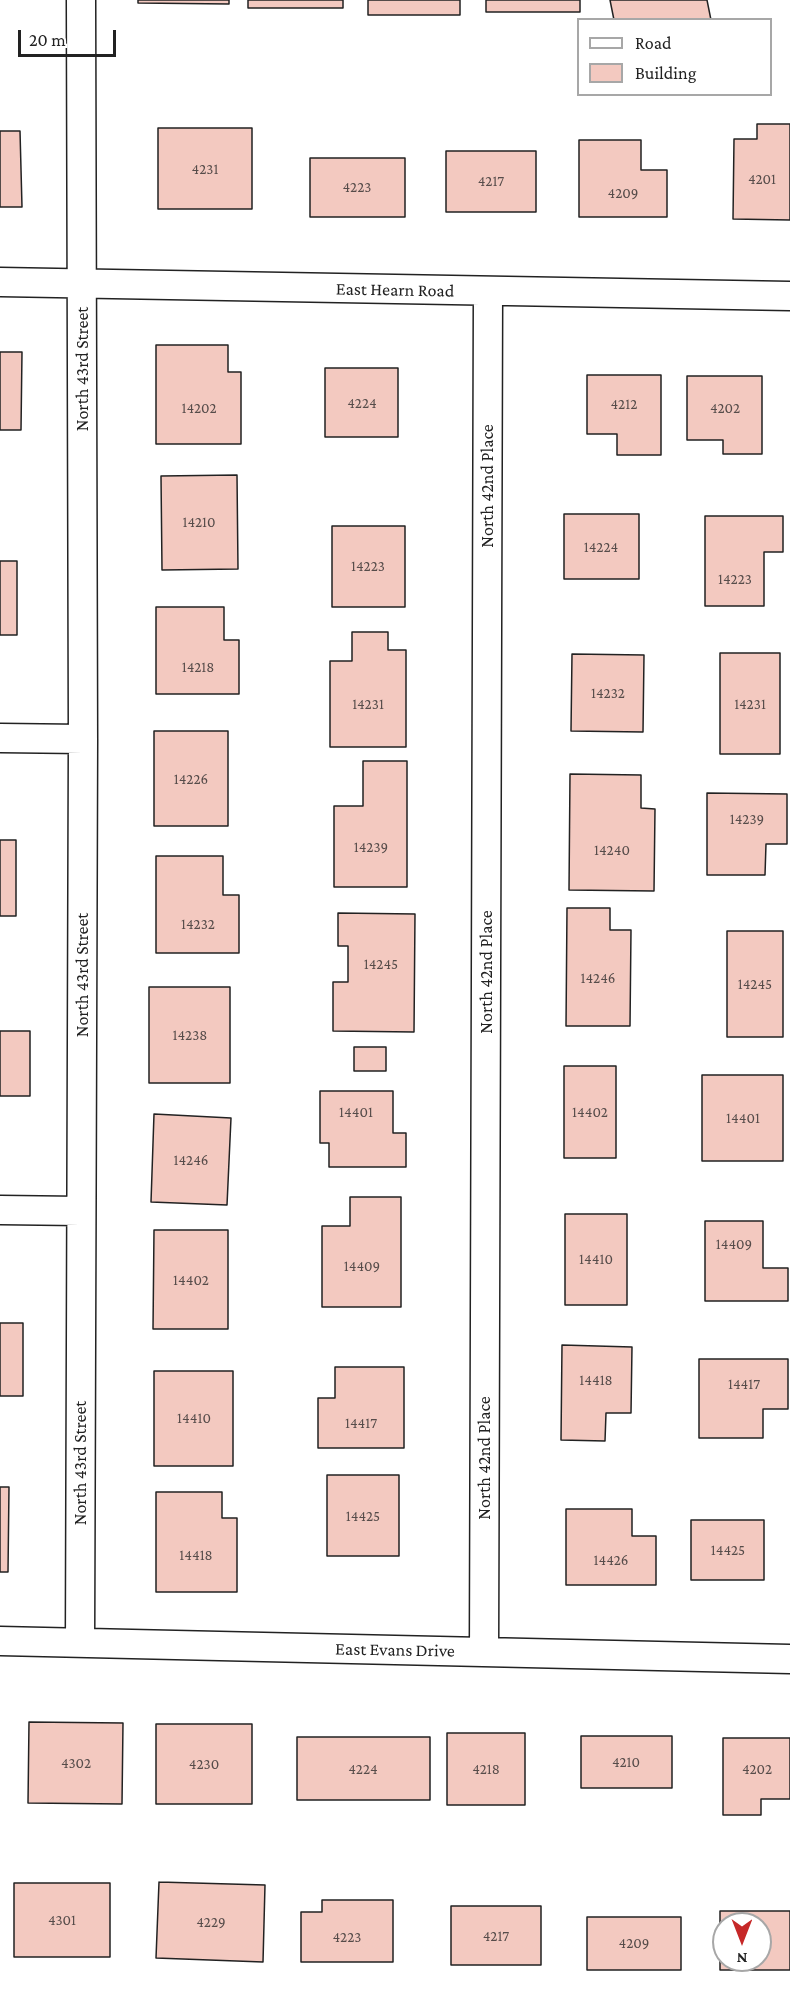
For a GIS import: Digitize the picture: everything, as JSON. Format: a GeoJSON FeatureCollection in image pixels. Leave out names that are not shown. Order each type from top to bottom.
{"type":"FeatureCollection","features":[{"type":"Feature","properties":{"kind":"street","name":"North 43rd Street"},"geometry":{"type":"LineString","coordinates":[[80,1642],[83,739],[81,0]]}},
{"type":"Feature","properties":{"kind":"street","name":"East Hearn Road"},"geometry":{"type":"LineString","coordinates":[[0,282],[790,296]]}},
{"type":"Feature","properties":{"kind":"street","name":"North 42nd Place"},"geometry":{"type":"LineString","coordinates":[[484,1652],[488,292]]}},
{"type":"Feature","properties":{"kind":"street"},"geometry":{"type":"LineString","coordinates":[[0,738],[83,739]]}},
{"type":"Feature","properties":{"kind":"street"},"geometry":{"type":"LineString","coordinates":[[0,1210],[80,1210]]}},
{"type":"Feature","properties":{"kind":"street","name":"East Evans Drive"},"geometry":{"type":"LineString","coordinates":[[0,1641],[790,1659]]}},
{"type":"Feature","properties":{"kind":"building"},"geometry":{"type":"Polygon","coordinates":[[[138,0],[229,0],[229,4],[138,3],[138,0]]]}},
{"type":"Feature","properties":{"kind":"building"},"geometry":{"type":"Polygon","coordinates":[[[248,0],[343,0],[343,8],[248,8],[248,0]]]}},
{"type":"Feature","properties":{"kind":"building"},"geometry":{"type":"Polygon","coordinates":[[[368,0],[460,0],[460,15],[368,15],[368,0]]]}},
{"type":"Feature","properties":{"kind":"building"},"geometry":{"type":"Polygon","coordinates":[[[486,0],[580,0],[580,12],[486,12],[486,0]]]}},
{"type":"Feature","properties":{"kind":"building"},"geometry":{"type":"Polygon","coordinates":[[[610,0],[707,0],[711,18],[614,18],[610,0]]]}},
{"type":"Feature","properties":{"kind":"building"},"geometry":{"type":"Polygon","coordinates":[[[757,124],[790,124],[790,220],[733,219],[734,139],[757,139],[757,124]]]}},
{"type":"Feature","properties":{"kind":"building"},"geometry":{"type":"Polygon","coordinates":[[[158,128],[252,128],[252,209],[158,209],[158,128]]]}},
{"type":"Feature","properties":{"kind":"building"},"geometry":{"type":"Polygon","coordinates":[[[0,131],[20,131],[22,207],[0,207],[0,131]]]}},
{"type":"Feature","properties":{"kind":"building"},"geometry":{"type":"Polygon","coordinates":[[[579,140],[641,140],[641,170],[667,170],[667,217],[579,217],[579,140]]]}},
{"type":"Feature","properties":{"kind":"building"},"geometry":{"type":"Polygon","coordinates":[[[446,151],[536,151],[536,212],[446,212],[446,151]]]}},
{"type":"Feature","properties":{"kind":"building"},"geometry":{"type":"Polygon","coordinates":[[[310,158],[405,158],[405,217],[310,217],[310,158]]]}},
{"type":"Feature","properties":{"kind":"building"},"geometry":{"type":"Polygon","coordinates":[[[156,345],[228,345],[228,372],[241,372],[241,444],[156,444],[156,345]]]}},
{"type":"Feature","properties":{"kind":"building"},"geometry":{"type":"Polygon","coordinates":[[[0,352],[22,352],[21,430],[0,430],[0,352]]]}},
{"type":"Feature","properties":{"kind":"building"},"geometry":{"type":"Polygon","coordinates":[[[325,368],[398,368],[398,437],[325,437],[325,368]]]}},
{"type":"Feature","properties":{"kind":"building"},"geometry":{"type":"Polygon","coordinates":[[[587,375],[661,375],[661,455],[617,455],[617,434],[587,434],[587,375]]]}},
{"type":"Feature","properties":{"kind":"building"},"geometry":{"type":"Polygon","coordinates":[[[687,376],[762,376],[762,454],[723,454],[723,440],[687,440],[687,376]]]}},
{"type":"Feature","properties":{"kind":"building"},"geometry":{"type":"Polygon","coordinates":[[[237,475],[238,569],[162,570],[161,476],[237,475]]]}},
{"type":"Feature","properties":{"kind":"building"},"geometry":{"type":"Polygon","coordinates":[[[564,514],[639,514],[639,579],[564,579],[564,514]]]}},
{"type":"Feature","properties":{"kind":"building"},"geometry":{"type":"Polygon","coordinates":[[[705,516],[783,516],[783,552],[764,552],[764,606],[705,606],[705,516]]]}},
{"type":"Feature","properties":{"kind":"building"},"geometry":{"type":"Polygon","coordinates":[[[332,526],[405,526],[405,607],[332,607],[332,526]]]}},
{"type":"Feature","properties":{"kind":"building"},"geometry":{"type":"Polygon","coordinates":[[[0,561],[17,561],[17,635],[0,635],[0,561]]]}},
{"type":"Feature","properties":{"kind":"building"},"geometry":{"type":"Polygon","coordinates":[[[156,607],[224,607],[224,640],[239,640],[239,694],[156,694],[156,607]]]}},
{"type":"Feature","properties":{"kind":"building"},"geometry":{"type":"Polygon","coordinates":[[[352,632],[388,632],[388,650],[406,650],[406,747],[330,747],[330,661],[352,661],[352,632]]]}},
{"type":"Feature","properties":{"kind":"building"},"geometry":{"type":"Polygon","coordinates":[[[720,653],[780,653],[780,754],[720,754],[720,653]]]}},
{"type":"Feature","properties":{"kind":"building"},"geometry":{"type":"Polygon","coordinates":[[[572,654],[644,655],[643,732],[571,731],[572,654]]]}},
{"type":"Feature","properties":{"kind":"building"},"geometry":{"type":"Polygon","coordinates":[[[154,731],[228,731],[228,826],[154,826],[154,731]]]}},
{"type":"Feature","properties":{"kind":"building"},"geometry":{"type":"Polygon","coordinates":[[[363,761],[407,761],[407,887],[334,887],[334,806],[363,806],[363,761]]]}},
{"type":"Feature","properties":{"kind":"building"},"geometry":{"type":"Polygon","coordinates":[[[570,774],[641,775],[641,808],[655,809],[654,891],[569,890],[570,774]]]}},
{"type":"Feature","properties":{"kind":"building"},"geometry":{"type":"Polygon","coordinates":[[[707,793],[787,794],[787,844],[766,844],[765,875],[707,875],[707,793]]]}},
{"type":"Feature","properties":{"kind":"building"},"geometry":{"type":"Polygon","coordinates":[[[0,840],[16,840],[16,916],[0,916],[0,840]]]}},
{"type":"Feature","properties":{"kind":"building"},"geometry":{"type":"Polygon","coordinates":[[[156,856],[223,856],[223,895],[239,895],[239,953],[156,953],[156,856]]]}},
{"type":"Feature","properties":{"kind":"building"},"geometry":{"type":"Polygon","coordinates":[[[567,908],[610,908],[610,930],[631,930],[630,1026],[566,1026],[567,908]]]}},
{"type":"Feature","properties":{"kind":"building"},"geometry":{"type":"Polygon","coordinates":[[[338,913],[415,914],[414,1032],[333,1031],[333,982],[348,982],[348,946],[338,946],[338,913]]]}},
{"type":"Feature","properties":{"kind":"building"},"geometry":{"type":"Polygon","coordinates":[[[727,931],[783,931],[783,1037],[727,1037],[727,931]]]}},
{"type":"Feature","properties":{"kind":"building"},"geometry":{"type":"Polygon","coordinates":[[[149,987],[230,987],[230,1083],[149,1083],[149,987]]]}},
{"type":"Feature","properties":{"kind":"building"},"geometry":{"type":"Polygon","coordinates":[[[0,1031],[30,1031],[30,1096],[0,1096],[0,1031]]]}},
{"type":"Feature","properties":{"kind":"building"},"geometry":{"type":"Polygon","coordinates":[[[354,1047],[386,1047],[386,1071],[354,1071],[354,1047]]]}},
{"type":"Feature","properties":{"kind":"building"},"geometry":{"type":"Polygon","coordinates":[[[564,1066],[616,1066],[616,1158],[564,1158],[564,1066]]]}},
{"type":"Feature","properties":{"kind":"building"},"geometry":{"type":"Polygon","coordinates":[[[702,1075],[783,1075],[783,1161],[702,1161],[702,1075]]]}},
{"type":"Feature","properties":{"kind":"building"},"geometry":{"type":"Polygon","coordinates":[[[320,1091],[393,1091],[393,1133],[406,1133],[406,1167],[329,1167],[329,1143],[320,1143],[320,1091]]]}},
{"type":"Feature","properties":{"kind":"building"},"geometry":{"type":"Polygon","coordinates":[[[154,1114],[231,1118],[227,1205],[151,1202],[154,1114]]]}},
{"type":"Feature","properties":{"kind":"building"},"geometry":{"type":"Polygon","coordinates":[[[350,1197],[401,1197],[401,1307],[322,1307],[322,1226],[350,1226],[350,1197]]]}},
{"type":"Feature","properties":{"kind":"building"},"geometry":{"type":"Polygon","coordinates":[[[565,1214],[627,1214],[627,1305],[565,1305],[565,1214]]]}},
{"type":"Feature","properties":{"kind":"building"},"geometry":{"type":"Polygon","coordinates":[[[705,1221],[763,1221],[763,1268],[788,1268],[788,1301],[705,1301],[705,1221]]]}},
{"type":"Feature","properties":{"kind":"building"},"geometry":{"type":"Polygon","coordinates":[[[154,1230],[228,1230],[228,1329],[153,1329],[154,1230]]]}},
{"type":"Feature","properties":{"kind":"building"},"geometry":{"type":"Polygon","coordinates":[[[0,1323],[23,1323],[23,1396],[0,1396],[0,1323]]]}},
{"type":"Feature","properties":{"kind":"building"},"geometry":{"type":"Polygon","coordinates":[[[562,1345],[632,1347],[631,1413],[606,1413],[605,1441],[561,1440],[562,1345]]]}},
{"type":"Feature","properties":{"kind":"building"},"geometry":{"type":"Polygon","coordinates":[[[699,1359],[788,1359],[788,1409],[763,1409],[763,1438],[699,1438],[699,1359]]]}},
{"type":"Feature","properties":{"kind":"building"},"geometry":{"type":"Polygon","coordinates":[[[335,1367],[404,1367],[404,1448],[318,1448],[318,1398],[335,1398],[335,1367]]]}},
{"type":"Feature","properties":{"kind":"building"},"geometry":{"type":"Polygon","coordinates":[[[154,1371],[233,1371],[233,1466],[154,1466],[154,1371]]]}},
{"type":"Feature","properties":{"kind":"building"},"geometry":{"type":"Polygon","coordinates":[[[327,1475],[399,1475],[399,1556],[327,1556],[327,1475]]]}},
{"type":"Feature","properties":{"kind":"building"},"geometry":{"type":"Polygon","coordinates":[[[0,1487],[9,1487],[8,1572],[0,1572],[0,1487]]]}},
{"type":"Feature","properties":{"kind":"building"},"geometry":{"type":"Polygon","coordinates":[[[156,1492],[222,1492],[222,1518],[237,1518],[237,1592],[156,1592],[156,1492]]]}},
{"type":"Feature","properties":{"kind":"building"},"geometry":{"type":"Polygon","coordinates":[[[566,1509],[632,1509],[632,1536],[656,1536],[656,1585],[566,1585],[566,1509]]]}},
{"type":"Feature","properties":{"kind":"building"},"geometry":{"type":"Polygon","coordinates":[[[691,1520],[764,1520],[764,1580],[691,1580],[691,1520]]]}},
{"type":"Feature","properties":{"kind":"building"},"geometry":{"type":"Polygon","coordinates":[[[29,1722],[123,1723],[122,1804],[28,1803],[29,1722]]]}},
{"type":"Feature","properties":{"kind":"building"},"geometry":{"type":"Polygon","coordinates":[[[156,1724],[252,1724],[252,1804],[156,1804],[156,1724]]]}},
{"type":"Feature","properties":{"kind":"building"},"geometry":{"type":"Polygon","coordinates":[[[447,1733],[525,1733],[525,1805],[447,1805],[447,1733]]]}},
{"type":"Feature","properties":{"kind":"building"},"geometry":{"type":"Polygon","coordinates":[[[581,1736],[672,1736],[672,1788],[581,1788],[581,1736]]]}},
{"type":"Feature","properties":{"kind":"building"},"geometry":{"type":"Polygon","coordinates":[[[297,1737],[430,1737],[430,1800],[297,1800],[297,1737]]]}},
{"type":"Feature","properties":{"kind":"building"},"geometry":{"type":"Polygon","coordinates":[[[723,1738],[790,1738],[790,1799],[761,1799],[761,1815],[723,1815],[723,1738]]]}},
{"type":"Feature","properties":{"kind":"building"},"geometry":{"type":"Polygon","coordinates":[[[159,1882],[265,1885],[263,1962],[156,1958],[159,1882]]]}},
{"type":"Feature","properties":{"kind":"building"},"geometry":{"type":"Polygon","coordinates":[[[14,1883],[110,1883],[110,1957],[14,1957],[14,1883]]]}},
{"type":"Feature","properties":{"kind":"building"},"geometry":{"type":"Polygon","coordinates":[[[322,1900],[393,1900],[393,1962],[301,1962],[301,1912],[322,1912],[322,1900]]]}},
{"type":"Feature","properties":{"kind":"building"},"geometry":{"type":"Polygon","coordinates":[[[451,1906],[541,1906],[541,1965],[451,1965],[451,1906]]]}},
{"type":"Feature","properties":{"kind":"building"},"geometry":{"type":"Polygon","coordinates":[[[720,1911],[790,1911],[790,1970],[772,1970],[772,1912],[720,1911]]]}},
{"type":"Feature","properties":{"kind":"building"},"geometry":{"type":"Polygon","coordinates":[[[587,1917],[681,1917],[681,1970],[587,1970],[587,1917]]]}}]}
